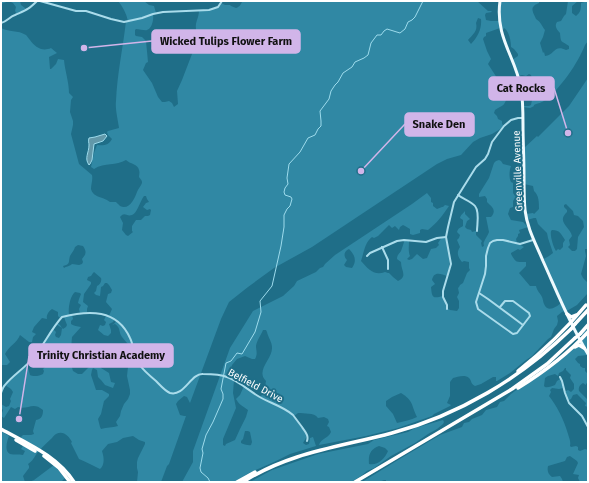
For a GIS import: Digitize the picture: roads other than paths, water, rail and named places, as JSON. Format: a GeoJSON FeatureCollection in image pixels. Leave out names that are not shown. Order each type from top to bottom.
{"type":"FeatureCollection","features":[{"type":"Feature","properties":{"kind":"highway"},"geometry":{"type":"LineString","coordinates":[[567,314],[574,316],[587,304]]}},
{"type":"Feature","properties":{"kind":"highway"},"geometry":{"type":"LineString","coordinates":[[490,392],[533,359],[587,304]]}},
{"type":"Feature","properties":{"kind":"highway"},"geometry":{"type":"LineString","coordinates":[[237,482],[258,471],[308,453],[386,435],[412,427],[452,411],[490,392],[534,361],[571,329],[588,310]]}},
{"type":"Feature","properties":{"kind":"highway"},"geometry":{"type":"LineString","coordinates":[[355,482],[501,396],[538,371],[580,334],[588,325]]}},
{"type":"Feature","properties":{"kind":"highway"},"geometry":{"type":"LineString","coordinates":[[501,396],[511,392],[536,377],[554,364],[588,332]]}},
{"type":"Feature","properties":{"kind":"highway"},"geometry":{"type":"LineString","coordinates":[[568,352],[577,346],[584,348]]}},
{"type":"Feature","properties":{"kind":"highway"},"geometry":{"type":"LineString","coordinates":[[1,431],[46,457],[59,468],[70,482]]}},
{"type":"Feature","properties":{"kind":"highway"},"geometry":{"type":"LineString","coordinates":[[1,431],[30,445],[50,457],[66,471],[74,482]]}},
{"type":"Feature","properties":{"kind":"highway"},"geometry":{"type":"LineString","coordinates":[[243,482],[270,467]]}},
{"type":"Feature","properties":{"kind":"main road","name":"Greenville Avenue"},"geometry":{"type":"LineString","coordinates":[[500,1],[500,26],[521,87],[523,102],[525,208],[528,227],[567,314],[588,354]]}},
{"type":"Feature","properties":{"kind":"street"},"geometry":{"type":"LineString","coordinates":[[1,23],[27,10],[38,1],[86,11],[124,22],[163,12],[214,9],[218,7],[222,1]]}},
{"type":"Feature","properties":{"kind":"street"},"geometry":{"type":"LineString","coordinates":[[447,309],[447,305],[443,297],[443,291],[451,264],[446,237],[453,206],[458,195],[476,167],[487,156],[492,142],[504,126],[511,120],[523,118]]}},
{"type":"Feature","properties":{"kind":"street"},"geometry":{"type":"LineString","coordinates":[[458,195],[477,208],[478,215],[476,231]]}},
{"type":"Feature","properties":{"kind":"street"},"geometry":{"type":"LineString","coordinates":[[367,256],[382,247],[398,241],[404,240],[426,242],[437,238],[446,237]]}},
{"type":"Feature","properties":{"kind":"street"},"geometry":{"type":"LineString","coordinates":[[500,307],[505,301],[514,301],[529,313],[530,316],[518,332],[513,334],[478,309],[476,302],[486,266],[486,256],[490,243],[497,240],[503,240],[520,244],[533,240]]}},
{"type":"Feature","properties":{"kind":"street"},"geometry":{"type":"LineString","coordinates":[[382,247],[388,260],[388,269]]}},
{"type":"Feature","properties":{"kind":"street"},"geometry":{"type":"LineString","coordinates":[[479,293],[524,324]]}},
{"type":"Feature","properties":{"kind":"street","name":"Belfield Drive"},"geometry":{"type":"LineString","coordinates":[[1,393],[5,385],[33,358],[62,316],[82,313],[101,313],[119,321],[124,327],[133,345],[138,364],[153,379],[171,393],[180,391],[196,376],[201,374],[220,375],[230,378],[264,400],[291,413],[306,433],[308,438],[307,441]]}},
{"type":"Feature","properties":{"kind":"street"},"geometry":{"type":"LineString","coordinates":[[560,377],[569,403],[582,416],[588,427]]}},
{"type":"Feature","properties":{"kind":"waterway"},"geometry":{"type":"LineString","coordinates":[[210,482],[201,472],[200,468],[203,453],[202,449],[206,435],[223,399],[221,389],[226,363],[231,361],[237,353],[242,354],[255,332],[261,312],[260,301],[272,286],[281,246],[284,215],[290,206],[292,199],[291,197],[285,195],[284,192],[288,184],[287,178],[289,164],[300,152],[308,138],[315,135],[321,126],[320,111],[329,99],[331,91],[343,73],[352,67],[355,62],[368,55],[371,43],[377,35],[381,35],[387,29],[400,33],[405,29],[408,22],[415,17],[423,1]]}},
{"type":"Feature","properties":{"kind":"place","name":"Wicked Tulips Flower Farm"},"geometry":{"type":"Point","coordinates":[84,48]}},
{"type":"Feature","properties":{"kind":"place","name":"Cat Rocks"},"geometry":{"type":"Point","coordinates":[568,133]}},
{"type":"Feature","properties":{"kind":"place","name":"Snake Den"},"geometry":{"type":"Point","coordinates":[361,171]}},
{"type":"Feature","properties":{"kind":"place","name":"Trinity Christian Academy"},"geometry":{"type":"Point","coordinates":[19,419]}}]}
